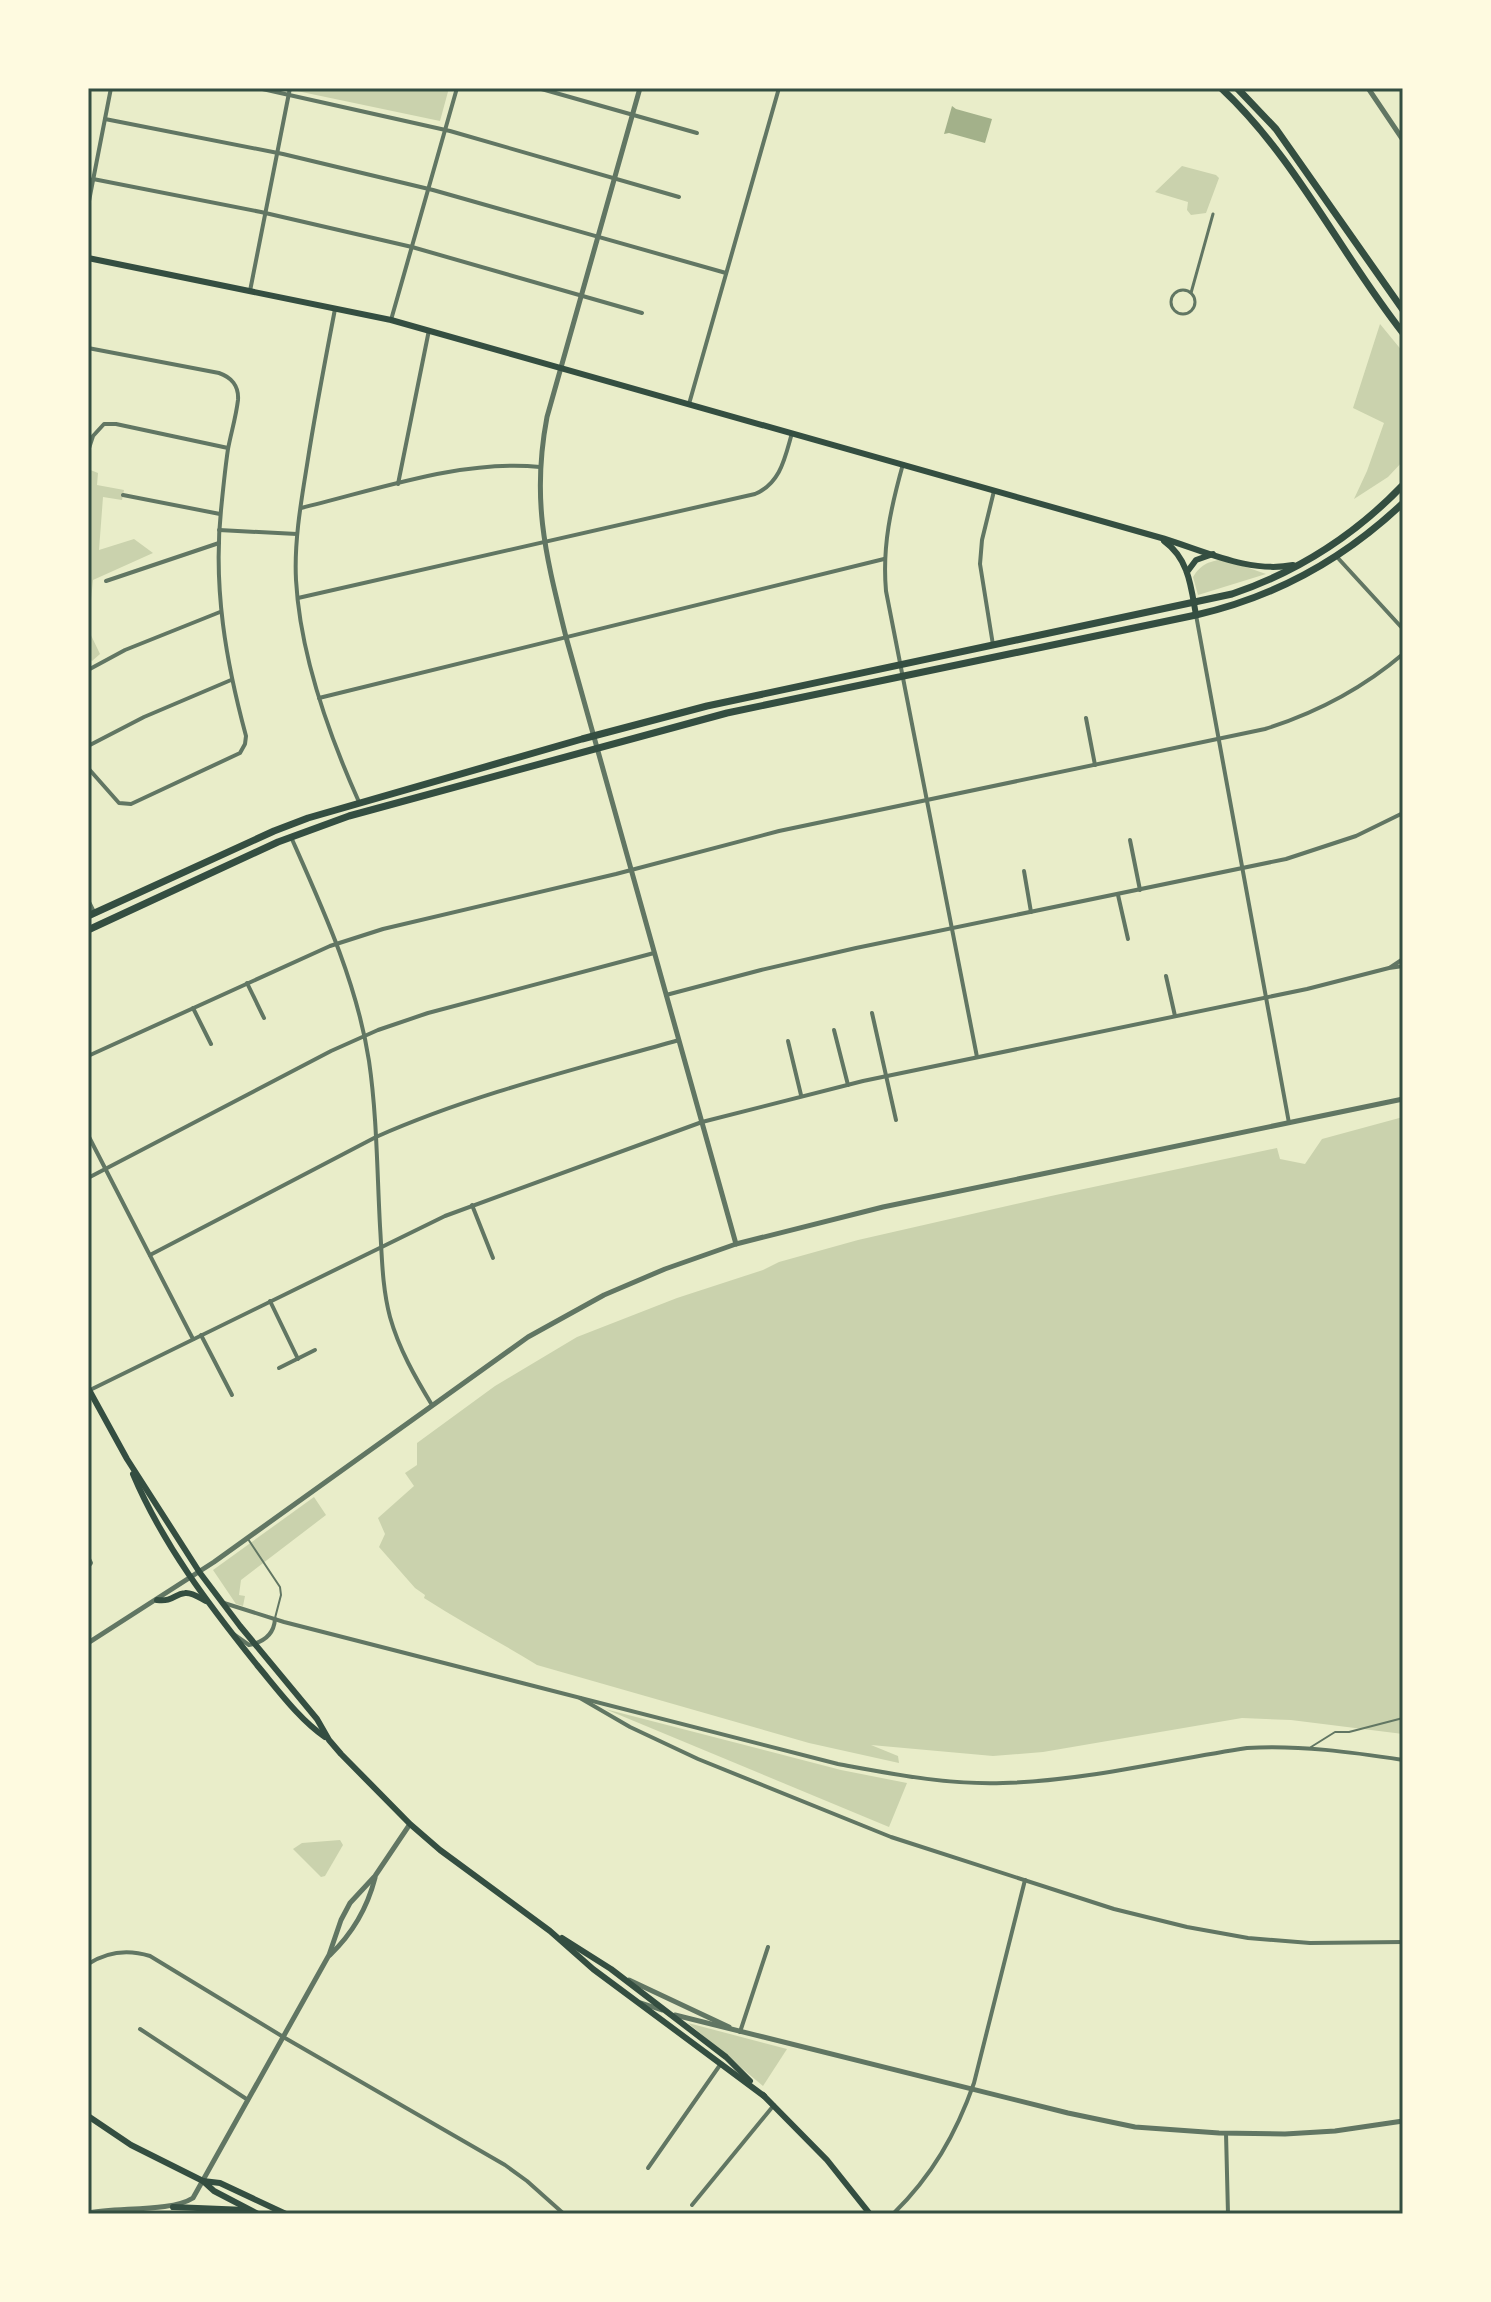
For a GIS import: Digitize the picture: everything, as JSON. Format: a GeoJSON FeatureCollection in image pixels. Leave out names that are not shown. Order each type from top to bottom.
{"type":"FeatureCollection","features":[{"type":"Feature","properties":{"kind":"main road"},"geometry":{"type":"LineString","coordinates":[[1221,88],[1267,136],[1403,333]]}},
{"type":"Feature","properties":{"kind":"main road"},"geometry":{"type":"LineString","coordinates":[[1237,88],[1276,129],[1403,310]]}},
{"type":"Feature","properties":{"kind":"main road"},"geometry":{"type":"LineString","coordinates":[[88,258],[429,330],[1260,567],[1284,567],[1305,562]]}},
{"type":"Feature","properties":{"kind":"main road"},"geometry":{"type":"LineString","coordinates":[[91,915],[274,831],[359,802],[593,736],[707,706],[1194,604],[1252,588],[1305,562],[1356,528],[1403,485]]}},
{"type":"Feature","properties":{"kind":"main road"},"geometry":{"type":"LineString","coordinates":[[88,930],[291,837],[349,816],[727,713],[1229,607],[1268,593],[1337,557],[1403,503]]}},
{"type":"Feature","properties":{"kind":"main road"},"geometry":{"type":"LineString","coordinates":[[1158,537],[1174,549],[1187,572],[1196,615]]}},
{"type":"Feature","properties":{"kind":"main road"},"geometry":{"type":"LineString","coordinates":[[1187,572],[1200,558],[1214,554]]}},
{"type":"Feature","properties":{"kind":"main road"},"geometry":{"type":"LineString","coordinates":[[88,1390],[127,1459],[200,1573],[317,1719],[329,1740]]}},
{"type":"Feature","properties":{"kind":"main road"},"geometry":{"type":"LineString","coordinates":[[127,1459],[148,1509],[191,1578],[231,1632],[315,1730],[329,1740],[410,1824],[460,1865],[775,2105],[827,2160],[870,2214]]}},
{"type":"Feature","properties":{"kind":"main road"},"geometry":{"type":"LineString","coordinates":[[157,1600],[167,1601],[190,1593],[209,1602]]}},
{"type":"Feature","properties":{"kind":"main road"},"geometry":{"type":"LineString","coordinates":[[550,1931],[594,1957],[726,2057],[764,2096]]}},
{"type":"Feature","properties":{"kind":"main road"},"geometry":{"type":"LineString","coordinates":[[88,2116],[149,2156],[203,2181],[214,2191],[258,2214]]}},
{"type":"Feature","properties":{"kind":"main road"},"geometry":{"type":"LineString","coordinates":[[203,2181],[220,2183],[286,2214]]}},
{"type":"Feature","properties":{"kind":"main road"},"geometry":{"type":"LineString","coordinates":[[173,2207],[250,2210]]}},
{"type":"Feature","properties":{"kind":"street"},"geometry":{"type":"LineString","coordinates":[[88,206],[111,88]]}},
{"type":"Feature","properties":{"kind":"street"},"geometry":{"type":"LineString","coordinates":[[258,88],[290,91],[445,130],[679,197]]}},
{"type":"Feature","properties":{"kind":"street"},"geometry":{"type":"LineString","coordinates":[[391,320],[457,88]]}},
{"type":"Feature","properties":{"kind":"street"},"geometry":{"type":"LineString","coordinates":[[538,88],[697,133]]}},
{"type":"Feature","properties":{"kind":"street"},"geometry":{"type":"LineString","coordinates":[[640,88],[547,417],[540,467],[543,542],[596,747],[736,1244]]}},
{"type":"Feature","properties":{"kind":"street"},"geometry":{"type":"LineString","coordinates":[[689,404],[779,88]]}},
{"type":"Feature","properties":{"kind":"street"},"geometry":{"type":"LineString","coordinates":[[1368,88],[1403,140]]}},
{"type":"Feature","properties":{"kind":"street"},"geometry":{"type":"LineString","coordinates":[[250,291],[290,91]]}},
{"type":"Feature","properties":{"kind":"street"},"geometry":{"type":"LineString","coordinates":[[105,119],[277,153],[428,189],[726,273]]}},
{"type":"Feature","properties":{"kind":"street"},"geometry":{"type":"LineString","coordinates":[[88,171],[94,176],[412,247],[642,313]]}},
{"type":"Feature","properties":{"kind":"street"},"geometry":{"type":"LineString","coordinates":[[1191,293],[1179,290],[1173,295],[1171,301],[1176,311],[1184,314],[1195,302],[1191,293],[1213,214]]}},
{"type":"Feature","properties":{"kind":"street"},"geometry":{"type":"LineString","coordinates":[[1165,299],[1171,301]]}},
{"type":"Feature","properties":{"kind":"street"},"geometry":{"type":"LineString","coordinates":[[335,309],[311,439],[298,534],[296,578],[303,635],[319,698],[359,802]]}},
{"type":"Feature","properties":{"kind":"street"},"geometry":{"type":"LineString","coordinates":[[398,484],[429,330]]}},
{"type":"Feature","properties":{"kind":"street"},"geometry":{"type":"LineString","coordinates":[[88,348],[219,373],[234,384],[238,396],[228,448],[219,530],[220,612],[231,680],[246,736],[240,753],[131,804],[125,805],[112,797],[88,768]]}},
{"type":"Feature","properties":{"kind":"street"},"geometry":{"type":"LineString","coordinates":[[88,451],[93,436],[104,424],[228,448]]}},
{"type":"Feature","properties":{"kind":"street"},"geometry":{"type":"LineString","coordinates":[[298,598],[760,492],[778,475],[792,433]]}},
{"type":"Feature","properties":{"kind":"street"},"geometry":{"type":"LineString","coordinates":[[903,464],[889,515],[885,559],[888,605],[977,1057]]}},
{"type":"Feature","properties":{"kind":"street"},"geometry":{"type":"LineString","coordinates":[[301,508],[491,465],[540,467]]}},
{"type":"Feature","properties":{"kind":"street"},"geometry":{"type":"LineString","coordinates":[[993,645],[980,564],[994,490]]}},
{"type":"Feature","properties":{"kind":"street"},"geometry":{"type":"LineString","coordinates":[[123,495],[220,514]]}},
{"type":"Feature","properties":{"kind":"street"},"geometry":{"type":"LineString","coordinates":[[219,530],[298,534]]}},
{"type":"Feature","properties":{"kind":"street"},"geometry":{"type":"LineString","coordinates":[[106,581],[219,543]]}},
{"type":"Feature","properties":{"kind":"street"},"geometry":{"type":"LineString","coordinates":[[1337,557],[1403,629]]}},
{"type":"Feature","properties":{"kind":"street"},"geometry":{"type":"LineString","coordinates":[[319,698],[885,559]]}},
{"type":"Feature","properties":{"kind":"street"},"geometry":{"type":"LineString","coordinates":[[88,670],[125,650],[220,612]]}},
{"type":"Feature","properties":{"kind":"street"},"geometry":{"type":"LineString","coordinates":[[1196,615],[1289,1123]]}},
{"type":"Feature","properties":{"kind":"street"},"geometry":{"type":"LineString","coordinates":[[88,1056],[336,944],[403,924],[749,838],[1219,740],[1284,723],[1322,708],[1357,689],[1403,654]]}},
{"type":"Feature","properties":{"kind":"street"},"geometry":{"type":"LineString","coordinates":[[88,746],[144,717],[231,680]]}},
{"type":"Feature","properties":{"kind":"street"},"geometry":{"type":"LineString","coordinates":[[1086,718],[1095,765]]}},
{"type":"Feature","properties":{"kind":"street"},"geometry":{"type":"LineString","coordinates":[[666,995],[809,958],[1294,857],[1335,845],[1403,813]]}},
{"type":"Feature","properties":{"kind":"street"},"geometry":{"type":"LineString","coordinates":[[291,837],[336,944],[365,1035],[376,1137],[384,1286],[394,1331],[432,1405]]}},
{"type":"Feature","properties":{"kind":"street"},"geometry":{"type":"LineString","coordinates":[[1130,840],[1140,890]]}},
{"type":"Feature","properties":{"kind":"street"},"geometry":{"type":"LineString","coordinates":[[1024,871],[1031,912]]}},
{"type":"Feature","properties":{"kind":"street"},"geometry":{"type":"LineString","coordinates":[[1118,894],[1128,939]]}},
{"type":"Feature","properties":{"kind":"street"},"geometry":{"type":"LineString","coordinates":[[88,900],[91,915]]}},
{"type":"Feature","properties":{"kind":"street"},"geometry":{"type":"LineString","coordinates":[[88,1178],[365,1035],[428,1013],[654,953]]}},
{"type":"Feature","properties":{"kind":"street"},"geometry":{"type":"LineString","coordinates":[[1389,968],[1403,959]]}},
{"type":"Feature","properties":{"kind":"street"},"geometry":{"type":"LineString","coordinates":[[88,1390],[472,1204],[702,1122],[886,1076],[1328,985],[1403,966]]}},
{"type":"Feature","properties":{"kind":"street"},"geometry":{"type":"LineString","coordinates":[[1166,976],[1175,1016]]}},
{"type":"Feature","properties":{"kind":"street"},"geometry":{"type":"LineString","coordinates":[[247,983],[264,1018]]}},
{"type":"Feature","properties":{"kind":"street"},"geometry":{"type":"LineString","coordinates":[[193,1008],[211,1044]]}},
{"type":"Feature","properties":{"kind":"street"},"geometry":{"type":"LineString","coordinates":[[872,1013],[896,1120]]}},
{"type":"Feature","properties":{"kind":"street"},"geometry":{"type":"LineString","coordinates":[[834,1030],[848,1085]]}},
{"type":"Feature","properties":{"kind":"street"},"geometry":{"type":"LineString","coordinates":[[150,1255],[376,1137],[452,1107],[679,1040]]}},
{"type":"Feature","properties":{"kind":"street"},"geometry":{"type":"LineString","coordinates":[[788,1041],[801,1095]]}},
{"type":"Feature","properties":{"kind":"street"},"geometry":{"type":"LineString","coordinates":[[88,1643],[200,1573],[518,1344],[576,1309],[665,1269],[736,1244],[883,1207],[1403,1099]]}},
{"type":"Feature","properties":{"kind":"street"},"geometry":{"type":"LineString","coordinates":[[88,1135],[193,1339]]}},
{"type":"Feature","properties":{"kind":"street"},"geometry":{"type":"LineString","coordinates":[[472,1204],[493,1258]]}},
{"type":"Feature","properties":{"kind":"street"},"geometry":{"type":"LineString","coordinates":[[270,1301],[298,1359]]}},
{"type":"Feature","properties":{"kind":"street"},"geometry":{"type":"LineString","coordinates":[[201,1335],[232,1395]]}},
{"type":"Feature","properties":{"kind":"street"},"geometry":{"type":"LineString","coordinates":[[279,1368],[315,1350]]}},
{"type":"Feature","properties":{"kind":"street"},"geometry":{"type":"LineString","coordinates":[[88,1557],[91,1563],[88,1567]]}},
{"type":"Feature","properties":{"kind":"street"},"geometry":{"type":"LineString","coordinates":[[221,1602],[275,1619],[838,1764],[914,1778],[1003,1783],[1031,1781],[1247,1748],[1310,1747],[1403,1760]]}},
{"type":"Feature","properties":{"kind":"street"},"geometry":{"type":"LineString","coordinates":[[231,1632],[249,1645],[254,1644],[270,1634],[275,1619]]}},
{"type":"Feature","properties":{"kind":"street"},"geometry":{"type":"LineString","coordinates":[[575,1695],[630,1727],[698,1759],[891,1837],[1138,1916],[1218,1933],[1310,1943],[1403,1942]]}},
{"type":"Feature","properties":{"kind":"street"},"geometry":{"type":"LineString","coordinates":[[88,2213],[173,2207],[193,2198],[285,2038],[329,1955],[341,1920],[410,1824]]}},
{"type":"Feature","properties":{"kind":"street"},"geometry":{"type":"LineString","coordinates":[[329,1955],[343,1942],[359,1919],[371,1894],[375,1876]]}},
{"type":"Feature","properties":{"kind":"street"},"geometry":{"type":"LineString","coordinates":[[893,2214],[940,2158],[972,2089],[1025,1880]]}},
{"type":"Feature","properties":{"kind":"street"},"geometry":{"type":"LineString","coordinates":[[740,2032],[768,1947]]}},
{"type":"Feature","properties":{"kind":"street"},"geometry":{"type":"LineString","coordinates":[[88,1964],[105,1955],[120,1952],[150,1956],[505,2165],[564,2214]]}},
{"type":"Feature","properties":{"kind":"street"},"geometry":{"type":"LineString","coordinates":[[619,1976],[740,2032]]}},
{"type":"Feature","properties":{"kind":"street"},"geometry":{"type":"LineString","coordinates":[[637,2001],[682,2018],[1135,2127],[1226,2133],[1310,2133],[1403,2121]]}},
{"type":"Feature","properties":{"kind":"street"},"geometry":{"type":"LineString","coordinates":[[140,2029],[248,2100]]}},
{"type":"Feature","properties":{"kind":"street"},"geometry":{"type":"LineString","coordinates":[[648,2168],[721,2064]]}},
{"type":"Feature","properties":{"kind":"street"},"geometry":{"type":"LineString","coordinates":[[692,2205],[775,2105]]}},
{"type":"Feature","properties":{"kind":"street"},"geometry":{"type":"LineString","coordinates":[[1226,2133],[1228,2214]]}},
{"type":"Feature","properties":{"kind":"lane"},"geometry":{"type":"LineString","coordinates":[[247,1538],[280,1587],[275,1619]]}},
{"type":"Feature","properties":{"kind":"lane"},"geometry":{"type":"LineString","coordinates":[[1310,1747],[1335,1732],[1349,1732],[1403,1718]]}},
{"type":"Feature","properties":{"kind":"shaded area"},"geometry":{"type":"Polygon","coordinates":[[[297,88],[449,88],[440,121],[297,91],[297,88]]]}},
{"type":"Feature","properties":{"kind":"shaded area"},"geometry":{"type":"Polygon","coordinates":[[[952,106],[992,119],[985,143],[944,134],[952,106]]]}},
{"type":"Feature","properties":{"kind":"shaded area"},"geometry":{"type":"Polygon","coordinates":[[[1182,166],[1219,178],[1206,213],[1191,215],[1187,210],[1188,202],[1155,192],[1182,166]]]}},
{"type":"Feature","properties":{"kind":"shaded area"},"geometry":{"type":"Polygon","coordinates":[[[1380,324],[1403,352],[1403,461],[1388,477],[1354,499],[1384,423],[1353,408],[1380,324]]]}},
{"type":"Feature","properties":{"kind":"shaded area"},"geometry":{"type":"Polygon","coordinates":[[[88,469],[98,473],[97,485],[124,490],[122,500],[103,497],[99,550],[134,539],[153,553],[93,580],[88,629],[88,469]]]}},
{"type":"Feature","properties":{"kind":"shaded area"},"geometry":{"type":"Polygon","coordinates":[[[1223,559],[1266,574],[1198,595],[1193,577],[1205,564],[1223,559]]]}},
{"type":"Feature","properties":{"kind":"shaded area"},"geometry":{"type":"Polygon","coordinates":[[[88,629],[100,654],[92,661],[88,657],[88,629]]]}},
{"type":"Feature","properties":{"kind":"shaded area"},"geometry":{"type":"Polygon","coordinates":[[[1403,1117],[1403,1734],[1291,1720],[1242,1718],[1043,1752],[993,1756],[871,1745],[898,1756],[899,1763],[809,1743],[537,1665],[424,1598],[425,1595],[379,1547],[385,1534],[378,1518],[414,1486],[405,1473],[417,1465],[417,1443],[495,1386],[577,1337],[779,1262],[858,1240],[1277,1148],[1280,1159],[1305,1164],[1322,1139],[1403,1117]]]}},
{"type":"Feature","properties":{"kind":"shaded area"},"geometry":{"type":"Polygon","coordinates":[[[314,1497],[326,1515],[241,1580],[239,1595],[245,1596],[243,1606],[236,1604],[213,1570],[314,1497]]]}},
{"type":"Feature","properties":{"kind":"shaded area"},"geometry":{"type":"Polygon","coordinates":[[[605,1709],[841,1770],[907,1783],[889,1827],[605,1709]]]}},
{"type":"Feature","properties":{"kind":"shaded area"},"geometry":{"type":"Polygon","coordinates":[[[340,1840],[343,1845],[325,1876],[321,1877],[293,1849],[302,1843],[340,1840]]]}},
{"type":"Feature","properties":{"kind":"shaded area"},"geometry":{"type":"Polygon","coordinates":[[[688,2023],[787,2049],[763,2086],[688,2023]]]}}]}
